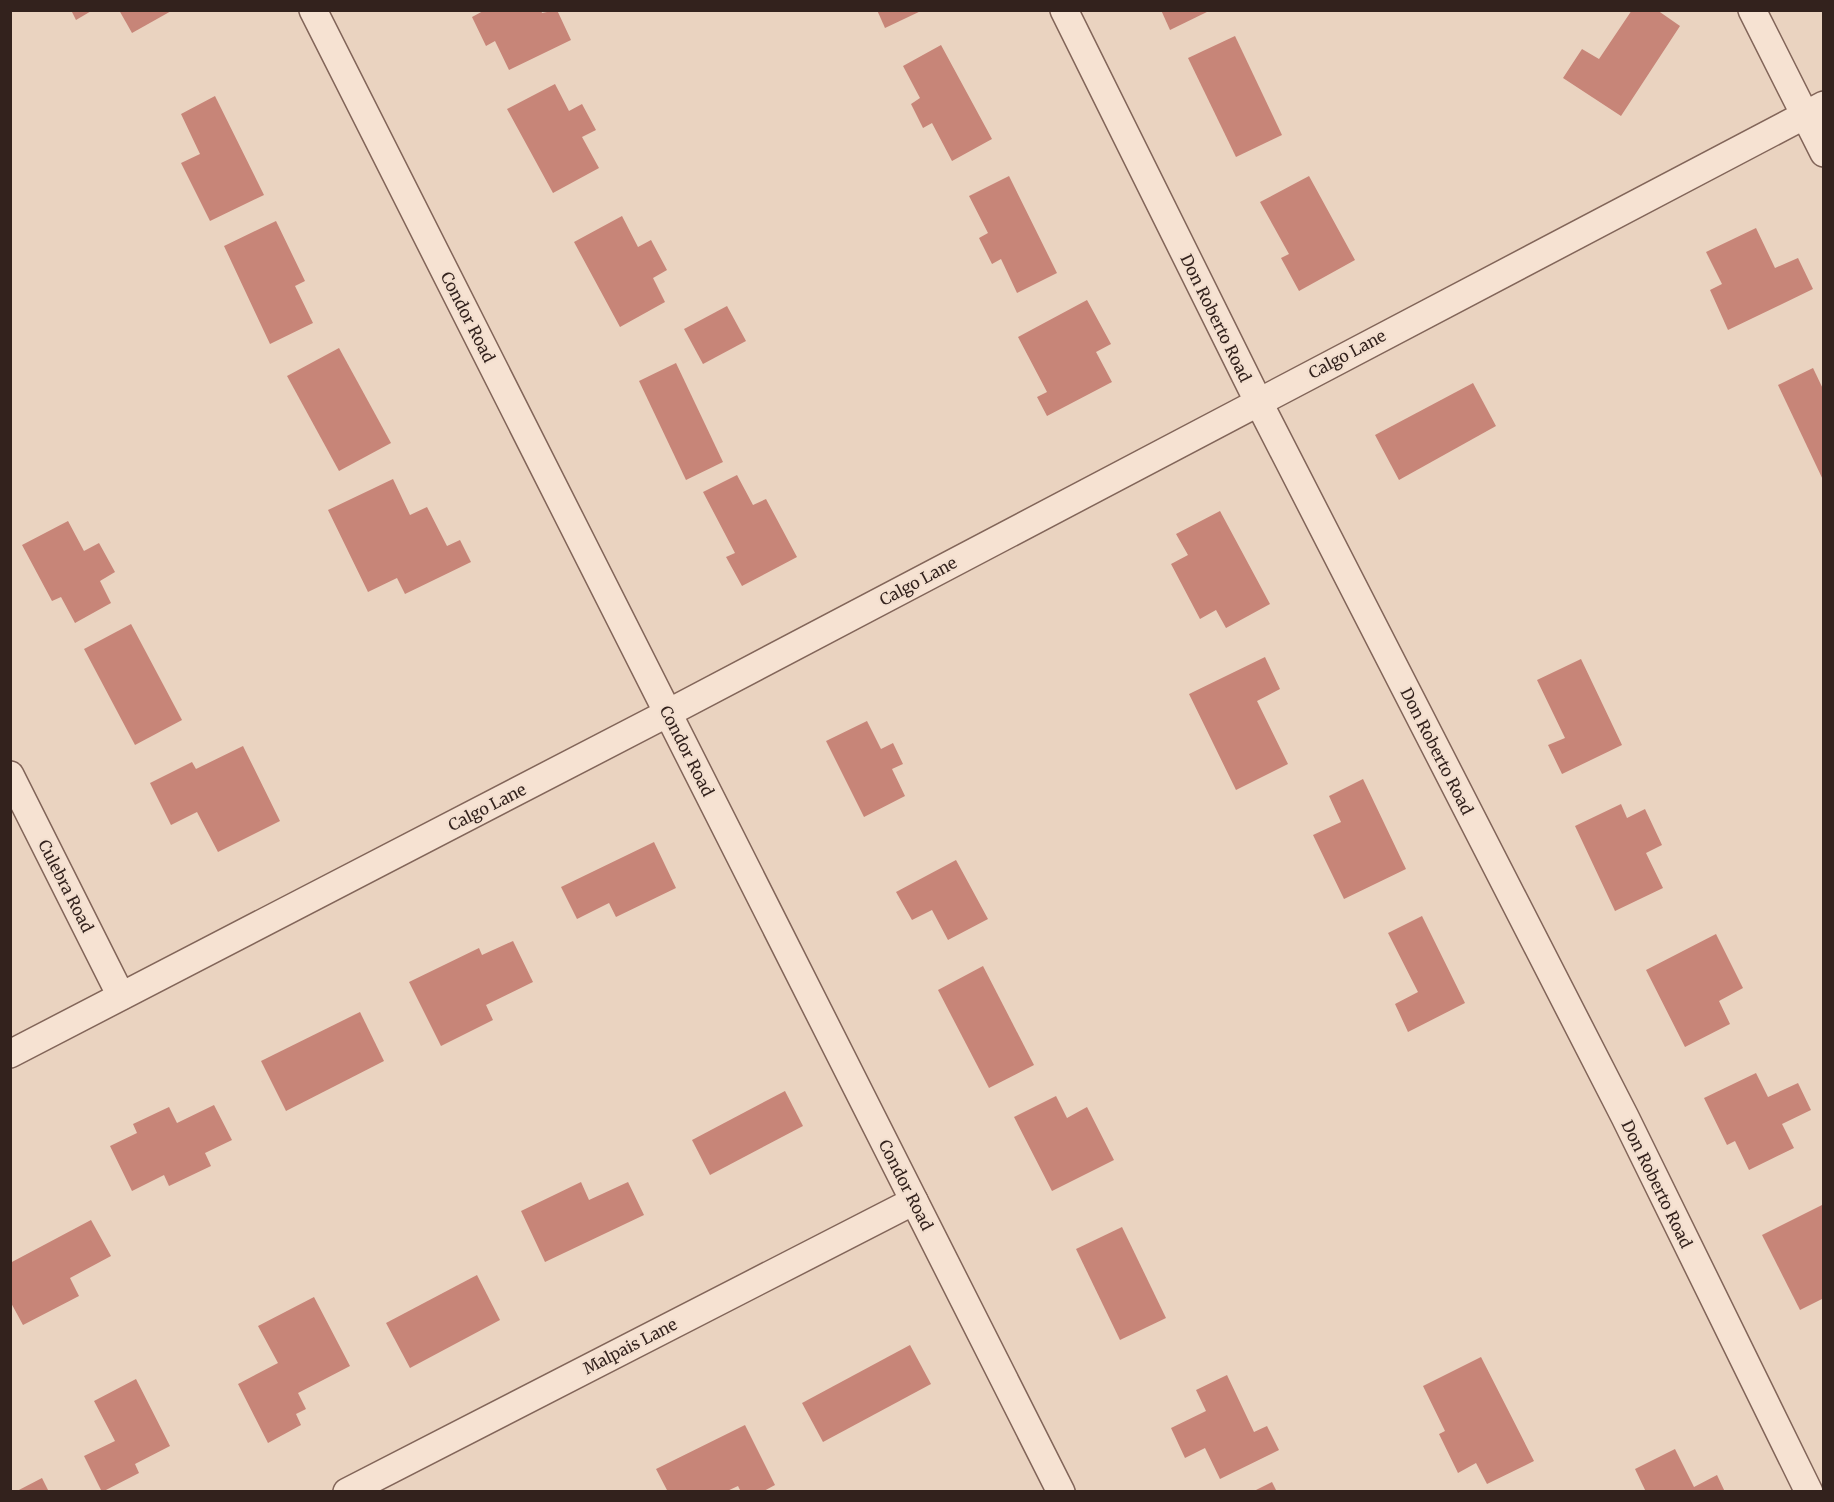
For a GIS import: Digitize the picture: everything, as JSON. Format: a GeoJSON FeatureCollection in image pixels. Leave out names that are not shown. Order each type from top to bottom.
{"type":"FeatureCollection","features":[{"type":"Feature","properties":{"kind":"street","name":"Condor Road"},"geometry":{"type":"LineString","coordinates":[[313,10],[1061,1491]]}},
{"type":"Feature","properties":{"kind":"street","name":"Don Roberto Road"},"geometry":{"type":"LineString","coordinates":[[1064,10],[1257,401],[1630,1127],[1809,1491]]}},
{"type":"Feature","properties":{"kind":"street"},"geometry":{"type":"LineString","coordinates":[[1752,10],[1814,110],[1824,153]]}},
{"type":"Feature","properties":{"kind":"street","name":"Calgo Lane"},"geometry":{"type":"LineString","coordinates":[[10,1054],[668,713],[1257,401],[1814,110]]}},
{"type":"Feature","properties":{"kind":"street","name":"Culebra Road"},"geometry":{"type":"LineString","coordinates":[[10,775],[121,996]]}},
{"type":"Feature","properties":{"kind":"street","name":"Malpais Lane"},"geometry":{"type":"LineString","coordinates":[[346,1491],[914,1201]]}},
{"type":"Feature","properties":{"kind":"building"},"geometry":{"type":"Polygon","coordinates":[[[71,10],[93,10],[76,20],[71,10]]]}},
{"type":"Feature","properties":{"kind":"building"},"geometry":{"type":"Polygon","coordinates":[[[119,10],[173,10],[132,33],[119,10]]]}},
{"type":"Feature","properties":{"kind":"building"},"geometry":{"type":"Polygon","coordinates":[[[485,10],[541,10],[542,13],[557,10],[571,40],[509,70],[495,41],[486,46],[472,17],[485,10]]]}},
{"type":"Feature","properties":{"kind":"building"},"geometry":{"type":"Polygon","coordinates":[[[877,10],[923,10],[885,28],[877,10]]]}},
{"type":"Feature","properties":{"kind":"building"},"geometry":{"type":"Polygon","coordinates":[[[1161,10],[1211,10],[1170,30],[1161,10]]]}},
{"type":"Feature","properties":{"kind":"building"},"geometry":{"type":"Polygon","coordinates":[[[1632,10],[1657,10],[1680,26],[1621,116],[1563,78],[1582,49],[1599,59],[1632,10]]]}},
{"type":"Feature","properties":{"kind":"building"},"geometry":{"type":"Polygon","coordinates":[[[1235,36],[1282,135],[1236,157],[1188,58],[1235,36]]]}},
{"type":"Feature","properties":{"kind":"building"},"geometry":{"type":"Polygon","coordinates":[[[941,45],[992,139],[952,161],[932,123],[923,128],[911,104],[920,98],[903,66],[941,45]]]}},
{"type":"Feature","properties":{"kind":"building"},"geometry":{"type":"Polygon","coordinates":[[[555,84],[569,111],[582,104],[596,130],[582,137],[599,168],[553,193],[507,109],[555,84]]]}},
{"type":"Feature","properties":{"kind":"building"},"geometry":{"type":"Polygon","coordinates":[[[215,96],[264,195],[210,221],[181,163],[200,154],[181,114],[215,96]]]}},
{"type":"Feature","properties":{"kind":"building"},"geometry":{"type":"Polygon","coordinates":[[[1009,176],[1057,273],[1017,293],[1001,259],[992,264],[979,238],[988,233],[969,196],[1009,176]]]}},
{"type":"Feature","properties":{"kind":"building"},"geometry":{"type":"Polygon","coordinates":[[[1309,176],[1355,260],[1299,291],[1281,258],[1289,254],[1260,202],[1309,176]]]}},
{"type":"Feature","properties":{"kind":"building"},"geometry":{"type":"Polygon","coordinates":[[[622,216],[638,247],[651,240],[667,270],[653,278],[665,302],[620,327],[574,242],[622,216]]]}},
{"type":"Feature","properties":{"kind":"building"},"geometry":{"type":"Polygon","coordinates":[[[276,221],[305,281],[295,286],[313,323],[270,344],[224,246],[276,221]]]}},
{"type":"Feature","properties":{"kind":"building"},"geometry":{"type":"Polygon","coordinates":[[[1756,228],[1775,268],[1798,258],[1813,289],[1728,330],[1710,290],[1722,284],[1706,252],[1756,228]]]}},
{"type":"Feature","properties":{"kind":"building"},"geometry":{"type":"Polygon","coordinates":[[[1087,300],[1111,344],[1096,352],[1112,382],[1047,416],[1037,397],[1047,392],[1018,337],[1087,300]]]}},
{"type":"Feature","properties":{"kind":"building"},"geometry":{"type":"Polygon","coordinates":[[[727,306],[746,341],[703,364],[684,329],[727,306]]]}},
{"type":"Feature","properties":{"kind":"building"},"geometry":{"type":"Polygon","coordinates":[[[339,348],[391,443],[339,471],[287,376],[339,348]]]}},
{"type":"Feature","properties":{"kind":"building"},"geometry":{"type":"Polygon","coordinates":[[[676,363],[723,462],[686,480],[639,381],[676,363]]]}},
{"type":"Feature","properties":{"kind":"building"},"geometry":{"type":"Polygon","coordinates":[[[1813,368],[1824,391],[1824,482],[1778,385],[1813,368]]]}},
{"type":"Feature","properties":{"kind":"building"},"geometry":{"type":"Polygon","coordinates":[[[1473,383],[1496,426],[1399,480],[1375,435],[1473,383]]]}},
{"type":"Feature","properties":{"kind":"building"},"geometry":{"type":"Polygon","coordinates":[[[737,475],[753,505],[766,499],[797,557],[742,586],[726,557],[735,553],[703,492],[737,475]]]}},
{"type":"Feature","properties":{"kind":"building"},"geometry":{"type":"Polygon","coordinates":[[[393,479],[410,515],[427,507],[447,546],[460,540],[471,562],[405,594],[397,578],[368,592],[328,510],[393,479]]]}},
{"type":"Feature","properties":{"kind":"building"},"geometry":{"type":"Polygon","coordinates":[[[1220,511],[1270,604],[1226,628],[1216,610],[1200,619],[1171,564],[1188,555],[1176,534],[1220,511]]]}},
{"type":"Feature","properties":{"kind":"building"},"geometry":{"type":"Polygon","coordinates":[[[68,521],[84,551],[99,543],[115,572],[100,581],[111,603],[75,623],[61,597],[52,601],[22,545],[68,521]]]}},
{"type":"Feature","properties":{"kind":"building"},"geometry":{"type":"Polygon","coordinates":[[[131,624],[182,720],[135,745],[84,649],[131,624]]]}},
{"type":"Feature","properties":{"kind":"building"},"geometry":{"type":"Polygon","coordinates":[[[1265,657],[1280,689],[1257,701],[1288,764],[1236,790],[1189,694],[1265,657]]]}},
{"type":"Feature","properties":{"kind":"building"},"geometry":{"type":"Polygon","coordinates":[[[1581,659],[1622,745],[1562,774],[1548,745],[1565,738],[1537,680],[1581,659]]]}},
{"type":"Feature","properties":{"kind":"building"},"geometry":{"type":"Polygon","coordinates":[[[867,721],[881,749],[893,743],[903,764],[892,769],[905,796],[864,817],[826,741],[867,721]]]}},
{"type":"Feature","properties":{"kind":"building"},"geometry":{"type":"Polygon","coordinates":[[[243,746],[280,821],[218,852],[197,812],[171,825],[150,783],[192,762],[196,769],[243,746]]]}},
{"type":"Feature","properties":{"kind":"building"},"geometry":{"type":"Polygon","coordinates":[[[1363,779],[1406,869],[1344,899],[1313,835],[1341,822],[1329,796],[1363,779]]]}},
{"type":"Feature","properties":{"kind":"building"},"geometry":{"type":"Polygon","coordinates":[[[1621,804],[1627,818],[1645,809],[1662,845],[1646,853],[1663,888],[1615,911],[1575,826],[1621,804]]]}},
{"type":"Feature","properties":{"kind":"building"},"geometry":{"type":"Polygon","coordinates":[[[654,842],[676,888],[616,917],[609,903],[577,919],[561,887],[654,842]]]}},
{"type":"Feature","properties":{"kind":"building"},"geometry":{"type":"Polygon","coordinates":[[[956,860],[988,919],[948,940],[932,910],[912,920],[896,892],[956,860]]]}},
{"type":"Feature","properties":{"kind":"building"},"geometry":{"type":"Polygon","coordinates":[[[1422,916],[1465,1003],[1408,1032],[1395,1004],[1418,992],[1388,933],[1422,916]]]}},
{"type":"Feature","properties":{"kind":"building"},"geometry":{"type":"Polygon","coordinates":[[[1716,934],[1743,988],[1719,1001],[1730,1024],[1685,1047],[1646,970],[1716,934]]]}},
{"type":"Feature","properties":{"kind":"building"},"geometry":{"type":"Polygon","coordinates":[[[513,941],[533,982],[486,1005],[493,1020],[441,1046],[409,982],[479,948],[482,955],[513,941]]]}},
{"type":"Feature","properties":{"kind":"building"},"geometry":{"type":"Polygon","coordinates":[[[983,966],[1034,1065],[989,1088],[938,990],[983,966]]]}},
{"type":"Feature","properties":{"kind":"building"},"geometry":{"type":"Polygon","coordinates":[[[360,1012],[384,1061],[286,1111],[261,1061],[360,1012]]]}},
{"type":"Feature","properties":{"kind":"building"},"geometry":{"type":"Polygon","coordinates":[[[1756,1073],[1768,1097],[1798,1083],[1811,1110],[1782,1124],[1794,1148],[1749,1170],[1735,1141],[1727,1145],[1704,1098],[1756,1073]]]}},
{"type":"Feature","properties":{"kind":"building"},"geometry":{"type":"Polygon","coordinates":[[[785,1091],[803,1126],[710,1175],[692,1140],[785,1091]]]}},
{"type":"Feature","properties":{"kind":"building"},"geometry":{"type":"Polygon","coordinates":[[[1056,1096],[1067,1118],[1087,1107],[1114,1160],[1052,1191],[1014,1117],[1056,1096]]]}},
{"type":"Feature","properties":{"kind":"building"},"geometry":{"type":"Polygon","coordinates":[[[214,1105],[232,1140],[205,1153],[211,1166],[169,1186],[164,1175],[132,1191],[110,1146],[137,1133],[133,1124],[169,1107],[177,1123],[214,1105]]]}},
{"type":"Feature","properties":{"kind":"building"},"geometry":{"type":"Polygon","coordinates":[[[581,1182],[589,1200],[628,1182],[644,1215],[545,1262],[521,1211],[581,1182]]]}},
{"type":"Feature","properties":{"kind":"building"},"geometry":{"type":"Polygon","coordinates":[[[1824,1204],[1824,1298],[1800,1310],[1762,1235],[1824,1204]]]}},
{"type":"Feature","properties":{"kind":"building"},"geometry":{"type":"Polygon","coordinates":[[[91,1220],[111,1256],[70,1278],[79,1296],[23,1325],[10,1301],[10,1263],[91,1220]]]}},
{"type":"Feature","properties":{"kind":"building"},"geometry":{"type":"Polygon","coordinates":[[[1122,1227],[1166,1318],[1120,1340],[1076,1249],[1122,1227]]]}},
{"type":"Feature","properties":{"kind":"building"},"geometry":{"type":"Polygon","coordinates":[[[477,1275],[500,1320],[410,1368],[386,1323],[477,1275]]]}},
{"type":"Feature","properties":{"kind":"building"},"geometry":{"type":"Polygon","coordinates":[[[314,1297],[350,1366],[298,1393],[306,1409],[296,1414],[301,1425],[268,1443],[238,1384],[278,1363],[258,1326],[314,1297]]]}},
{"type":"Feature","properties":{"kind":"building"},"geometry":{"type":"Polygon","coordinates":[[[910,1345],[931,1384],[823,1442],[802,1403],[910,1345]]]}},
{"type":"Feature","properties":{"kind":"building"},"geometry":{"type":"Polygon","coordinates":[[[1481,1357],[1534,1461],[1487,1484],[1476,1463],[1458,1473],[1439,1434],[1445,1431],[1423,1386],[1481,1357]]]}},
{"type":"Feature","properties":{"kind":"building"},"geometry":{"type":"Polygon","coordinates":[[[1227,1375],[1254,1432],[1267,1426],[1279,1450],[1220,1479],[1205,1448],[1185,1458],[1171,1428],[1206,1411],[1196,1390],[1227,1375]]]}},
{"type":"Feature","properties":{"kind":"building"},"geometry":{"type":"Polygon","coordinates":[[[136,1379],[170,1446],[135,1464],[139,1473],[102,1492],[84,1456],[115,1441],[94,1401],[136,1379]]]}},
{"type":"Feature","properties":{"kind":"building"},"geometry":{"type":"Polygon","coordinates":[[[745,1425],[775,1485],[762,1492],[741,1492],[738,1486],[725,1492],[668,1492],[656,1469],[745,1425]]]}},
{"type":"Feature","properties":{"kind":"building"},"geometry":{"type":"Polygon","coordinates":[[[1675,1449],[1694,1487],[1717,1475],[1725,1492],[1646,1492],[1635,1469],[1675,1449]]]}},
{"type":"Feature","properties":{"kind":"building"},"geometry":{"type":"Polygon","coordinates":[[[42,1478],[49,1492],[15,1492],[42,1478]]]}},
{"type":"Feature","properties":{"kind":"building"},"geometry":{"type":"Polygon","coordinates":[[[1272,1482],[1277,1492],[1252,1492],[1272,1482]]]}}]}
